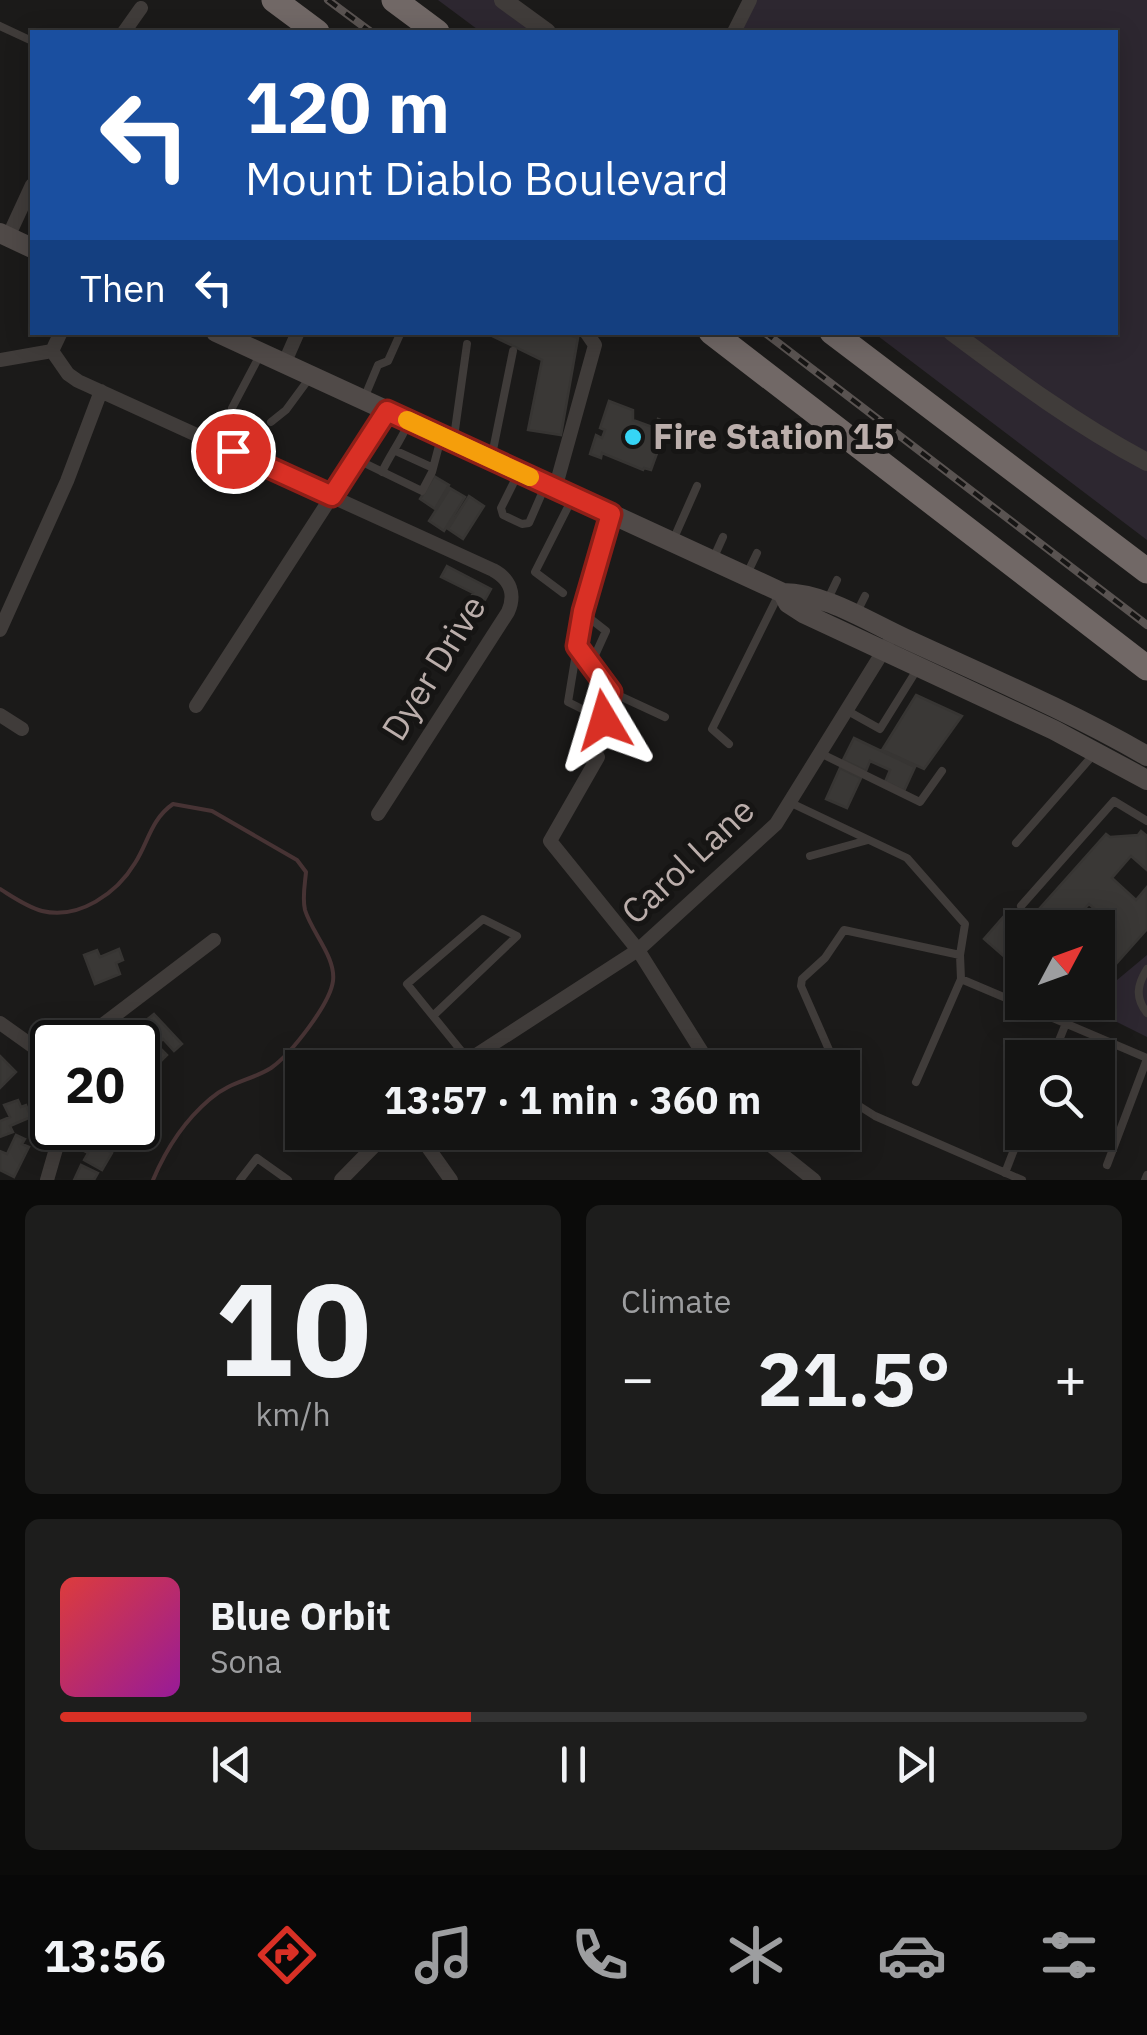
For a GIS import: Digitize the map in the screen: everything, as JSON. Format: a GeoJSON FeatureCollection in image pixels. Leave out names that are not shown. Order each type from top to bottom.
{"type":"FeatureCollection","features":[{"type":"Feature","properties":{"kind":"highway"},"geometry":{"type":"LineString","coordinates":[[274,0],[314,30]]}},
{"type":"Feature","properties":{"kind":"highway"},"geometry":{"type":"LineString","coordinates":[[394,0],[434,30]]}},
{"type":"Feature","properties":{"kind":"highway"},"geometry":{"type":"LineString","coordinates":[[714,335],[1147,668]]}},
{"type":"Feature","properties":{"kind":"highway"},"geometry":{"type":"LineString","coordinates":[[836,335],[1147,571]]}},
{"type":"Feature","properties":{"kind":"main road"},"geometry":{"type":"LineString","coordinates":[[4,235],[30,247]]}},
{"type":"Feature","properties":{"kind":"main road"},"geometry":{"type":"LineString","coordinates":[[222,335],[712,561],[782,592],[804,593],[855,616],[918,667],[1103,743],[1147,756]]}},
{"type":"Feature","properties":{"kind":"main road"},"geometry":{"type":"LineString","coordinates":[[782,592],[788,603],[805,614],[889,643],[1103,743],[1147,780]]}},
{"type":"Feature","properties":{"kind":"street"},"geometry":{"type":"LineString","coordinates":[[503,0],[544,30]]}},
{"type":"Feature","properties":{"kind":"street"},"geometry":{"type":"LineString","coordinates":[[735,30],[750,0]]}},
{"type":"Feature","properties":{"kind":"street"},"geometry":{"type":"LineString","coordinates":[[125,30],[141,8]]}},
{"type":"Feature","properties":{"kind":"street"},"geometry":{"type":"LineString","coordinates":[[4,235],[30,189]]}},
{"type":"Feature","properties":{"kind":"street"},"geometry":{"type":"LineString","coordinates":[[0,360],[52,351],[59,335]]}},
{"type":"Feature","properties":{"kind":"street"},"geometry":{"type":"LineString","coordinates":[[284,364],[297,335]]}},
{"type":"Feature","properties":{"kind":"street"},"geometry":{"type":"LineString","coordinates":[[558,490],[595,345],[588,335]]}},
{"type":"Feature","properties":{"kind":"street"},"geometry":{"type":"LineString","coordinates":[[956,335],[1104,440],[1147,462]]}},
{"type":"Feature","properties":{"kind":"street","name":"Dyer Drive"},"geometry":{"type":"LineString","coordinates":[[52,351],[68,374],[101,391],[493,570],[507,581],[512,596],[508,612],[378,814]]}},
{"type":"Feature","properties":{"kind":"street"},"geometry":{"type":"LineString","coordinates":[[0,630],[67,482],[101,391]]}},
{"type":"Feature","properties":{"kind":"street"},"geometry":{"type":"LineString","coordinates":[[196,706],[387,411]]}},
{"type":"Feature","properties":{"kind":"street","name":"Carol Lane"},"geometry":{"type":"LineString","coordinates":[[482,1050],[638,950],[776,824],[889,643]]}},
{"type":"Feature","properties":{"kind":"street"},"geometry":{"type":"LineString","coordinates":[[0,715],[22,728]]}},
{"type":"Feature","properties":{"kind":"street"},"geometry":{"type":"LineString","coordinates":[[598,757],[550,841],[638,950],[701,1050]]}},
{"type":"Feature","properties":{"kind":"street"},"geometry":{"type":"LineString","coordinates":[[109,1020],[214,940]]}},
{"type":"Feature","properties":{"kind":"street"},"geometry":{"type":"LineString","coordinates":[[0,1023],[30,1044]]}},
{"type":"Feature","properties":{"kind":"street"},"geometry":{"type":"LineString","coordinates":[[47,1180],[56,1150]]}},
{"type":"Feature","properties":{"kind":"street"},"geometry":{"type":"LineString","coordinates":[[341,1180],[370,1150]]}},
{"type":"Feature","properties":{"kind":"street"},"geometry":{"type":"LineString","coordinates":[[430,1150],[452,1180]]}},
{"type":"Feature","properties":{"kind":"street"},"geometry":{"type":"LineString","coordinates":[[776,1150],[814,1180]]}},
{"type":"Feature","properties":{"kind":"lane"},"geometry":{"type":"LineString","coordinates":[[0,26],[30,40]]}},
{"type":"Feature","properties":{"kind":"lane"},"geometry":{"type":"LineString","coordinates":[[363,400],[378,365],[388,361],[399,335]]}},
{"type":"Feature","properties":{"kind":"lane"},"geometry":{"type":"LineString","coordinates":[[430,467],[448,439],[467,344]]}},
{"type":"Feature","properties":{"kind":"lane"},"geometry":{"type":"LineString","coordinates":[[491,459],[513,351]]}},
{"type":"Feature","properties":{"kind":"lane"},"geometry":{"type":"LineString","coordinates":[[232,408],[261,353]]}},
{"type":"Feature","properties":{"kind":"lane"},"geometry":{"type":"LineString","coordinates":[[272,422],[311,376]]}},
{"type":"Feature","properties":{"kind":"lane"},"geometry":{"type":"LineString","coordinates":[[382,472],[410,422]]}},
{"type":"Feature","properties":{"kind":"lane"},"geometry":{"type":"LineString","coordinates":[[356,460],[422,491],[432,472],[430,467],[396,451]]}},
{"type":"Feature","properties":{"kind":"lane"},"geometry":{"type":"LineString","coordinates":[[519,472],[502,508],[503,516],[530,523],[558,490]]}},
{"type":"Feature","properties":{"kind":"lane"},"geometry":{"type":"LineString","coordinates":[[672,542],[697,486]]}},
{"type":"Feature","properties":{"kind":"lane"},"geometry":{"type":"LineString","coordinates":[[558,490],[535,572],[563,594]]}},
{"type":"Feature","properties":{"kind":"lane"},"geometry":{"type":"LineString","coordinates":[[611,514],[583,614],[568,702],[604,720],[611,692]]}},
{"type":"Feature","properties":{"kind":"lane"},"geometry":{"type":"LineString","coordinates":[[712,561],[724,536]]}},
{"type":"Feature","properties":{"kind":"lane"},"geometry":{"type":"LineString","coordinates":[[746,576],[757,553]]}},
{"type":"Feature","properties":{"kind":"lane"},"geometry":{"type":"LineString","coordinates":[[826,603],[837,580]]}},
{"type":"Feature","properties":{"kind":"lane"},"geometry":{"type":"LineString","coordinates":[[729,744],[712,730],[782,592]]}},
{"type":"Feature","properties":{"kind":"lane"},"geometry":{"type":"LineString","coordinates":[[855,616],[865,596]]}},
{"type":"Feature","properties":{"kind":"lane"},"geometry":{"type":"LineString","coordinates":[[583,614],[606,630],[591,664]]}},
{"type":"Feature","properties":{"kind":"lane"},"geometry":{"type":"LineString","coordinates":[[577,646],[611,692],[664,717]]}},
{"type":"Feature","properties":{"kind":"lane"},"geometry":{"type":"LineString","coordinates":[[846,710],[880,729],[918,667]]}},
{"type":"Feature","properties":{"kind":"lane"},"geometry":{"type":"LineString","coordinates":[[1016,843],[1103,743]]}},
{"type":"Feature","properties":{"kind":"lane"},"geometry":{"type":"LineString","coordinates":[[820,753],[920,802],[942,771]]}},
{"type":"Feature","properties":{"kind":"lane"},"geometry":{"type":"LineString","coordinates":[[1021,906],[1114,801],[1147,821]]}},
{"type":"Feature","properties":{"kind":"lane"},"geometry":{"type":"LineString","coordinates":[[790,802],[907,858],[965,924],[961,979],[916,1082]]}},
{"type":"Feature","properties":{"kind":"lane"},"geometry":{"type":"LineString","coordinates":[[810,856],[870,840]]}},
{"type":"Feature","properties":{"kind":"lane"},"geometry":{"type":"LineString","coordinates":[[435,1014],[518,936],[483,919],[407,984],[435,1014],[455,1050]]}},
{"type":"Feature","properties":{"kind":"lane"},"geometry":{"type":"LineString","coordinates":[[829,1050],[801,986],[802,979],[825,958],[844,930],[960,955]]}},
{"type":"Feature","properties":{"kind":"lane"},"geometry":{"type":"LineString","coordinates":[[1147,969],[1138,988],[1147,1013]]}},
{"type":"Feature","properties":{"kind":"lane"},"geometry":{"type":"LineString","coordinates":[[961,979],[1147,1058],[1106,1165]]}},
{"type":"Feature","properties":{"kind":"lane"},"geometry":{"type":"LineString","coordinates":[[1059,1040],[1066,1024]]}},
{"type":"Feature","properties":{"kind":"lane"},"geometry":{"type":"LineString","coordinates":[[860,1106],[1022,1180]]}},
{"type":"Feature","properties":{"kind":"lane"},"geometry":{"type":"LineString","coordinates":[[1005,1172],[1014,1150]]}},
{"type":"Feature","properties":{"kind":"lane"},"geometry":{"type":"LineString","coordinates":[[240,1180],[257,1158],[287,1180]]}},
{"type":"Feature","properties":{"kind":"shaded area"},"geometry":{"type":"Polygon","coordinates":[[[438,0],[503,0],[544,30],[478,30],[438,0]]]}},
{"type":"Feature","properties":{"kind":"shaded area"},"geometry":{"type":"Polygon","coordinates":[[[750,0],[1147,0],[1147,540],[877,335],[1118,335],[1118,30],[735,30],[750,0]]]}},
{"type":"Feature","properties":{"kind":"shaded area"},"geometry":{"type":"Polygon","coordinates":[[[1147,955],[1147,1037],[1113,1020],[1117,980],[1147,955]]]}},
{"type":"Feature","properties":{"kind":"building"},"geometry":{"type":"Polygon","coordinates":[[[490,335],[578,338],[561,435],[528,430],[542,360],[490,335]]]}},
{"type":"Feature","properties":{"kind":"building","name":"Fire Station 15"},"geometry":{"type":"Polygon","coordinates":[[[609,401],[633,410],[633,420],[655,428],[658,419],[668,423],[651,470],[602,453],[601,458],[590,454],[596,435],[602,438],[605,430],[600,428],[609,401]]]}},
{"type":"Feature","properties":{"kind":"building"},"geometry":{"type":"Polygon","coordinates":[[[434,476],[449,485],[435,509],[420,499],[434,476]]]}},
{"type":"Feature","properties":{"kind":"building"},"geometry":{"type":"Polygon","coordinates":[[[450,488],[465,497],[444,531],[429,521],[450,488]]]}},
{"type":"Feature","properties":{"kind":"building"},"geometry":{"type":"Polygon","coordinates":[[[469,496],[484,506],[463,539],[448,529],[469,496]]]}},
{"type":"Feature","properties":{"kind":"building"},"geometry":{"type":"Polygon","coordinates":[[[447,566],[491,589],[481,607],[469,601],[473,593],[441,577],[447,566]]]}},
{"type":"Feature","properties":{"kind":"building"},"geometry":{"type":"Polygon","coordinates":[[[916,695],[962,716],[924,769],[882,750],[916,695]]]}},
{"type":"Feature","properties":{"kind":"building"},"geometry":{"type":"Polygon","coordinates":[[[854,738],[915,767],[904,791],[885,782],[890,770],[870,761],[866,771],[843,760],[854,738]]]}},
{"type":"Feature","properties":{"kind":"building"},"geometry":{"type":"Polygon","coordinates":[[[840,768],[861,778],[847,808],[826,799],[840,768]]]}},
{"type":"Feature","properties":{"kind":"building"},"geometry":{"type":"Polygon","coordinates":[[[1141,831],[1147,836],[1147,870],[1131,856],[1112,878],[1136,900],[1147,887],[1147,929],[1115,965],[1115,910],[1096,910],[1089,904],[1084,910],[1038,910],[1106,834],[1138,835],[1141,831]]]}},
{"type":"Feature","properties":{"kind":"building"},"geometry":{"type":"Polygon","coordinates":[[[1004,916],[1005,957],[984,939],[1004,916]]]}},
{"type":"Feature","properties":{"kind":"building"},"geometry":{"type":"Polygon","coordinates":[[[119,949],[123,960],[116,963],[120,974],[95,984],[84,955],[97,950],[100,957],[119,949]]]}},
{"type":"Feature","properties":{"kind":"building"},"geometry":{"type":"Polygon","coordinates":[[[160,1020],[182,1044],[174,1051],[163,1039],[160,1042],[160,1020]]]}},
{"type":"Feature","properties":{"kind":"building"},"geometry":{"type":"Polygon","coordinates":[[[0,1056],[16,1072],[0,1088],[0,1056]]]}},
{"type":"Feature","properties":{"kind":"building"},"geometry":{"type":"Polygon","coordinates":[[[18,1100],[21,1107],[26,1105],[30,1117],[10,1126],[13,1132],[0,1137],[0,1121],[10,1117],[4,1105],[18,1100]]]}},
{"type":"Feature","properties":{"kind":"building"},"geometry":{"type":"Polygon","coordinates":[[[16,1135],[25,1139],[22,1144],[29,1147],[14,1177],[0,1170],[0,1151],[7,1154],[16,1135]]]}},
{"type":"Feature","properties":{"kind":"building"},"geometry":{"type":"Polygon","coordinates":[[[82,1150],[112,1153],[102,1170],[84,1160],[88,1153],[82,1150]]]}},
{"type":"Feature","properties":{"kind":"building"},"geometry":{"type":"Polygon","coordinates":[[[81,1165],[98,1173],[94,1180],[74,1180],[81,1165]]]}},
{"type":"Feature","properties":{"kind":"waterway"},"geometry":{"type":"LineString","coordinates":[[0,889],[42,911],[56,913],[96,902],[127,874],[155,824],[173,804],[212,811],[297,860],[306,872],[305,910],[333,972],[325,1002],[289,1052],[271,1068],[217,1093],[192,1117],[153,1180]]}},
{"type":"Feature","properties":{"kind":"railway"},"geometry":{"type":"LineString","coordinates":[[328,0],[368,30]]}},
{"type":"Feature","properties":{"kind":"railway"},"geometry":{"type":"LineString","coordinates":[[768,335],[1147,625]]}},
{"type":"Feature","properties":{"kind":"slow traffic"},"geometry":{"type":"LineString","coordinates":[[407,420],[530,477]]}},
{"type":"Feature","properties":{"kind":"place","name":"Fire Station 15"},"geometry":{"type":"Point","coordinates":[633,437]}},
{"type":"Feature","properties":{"kind":"route"},"geometry":{"type":"LineString","coordinates":[[233,451],[332,496],[387,411],[611,514],[577,646],[611,692],[604,720]]}}]}
